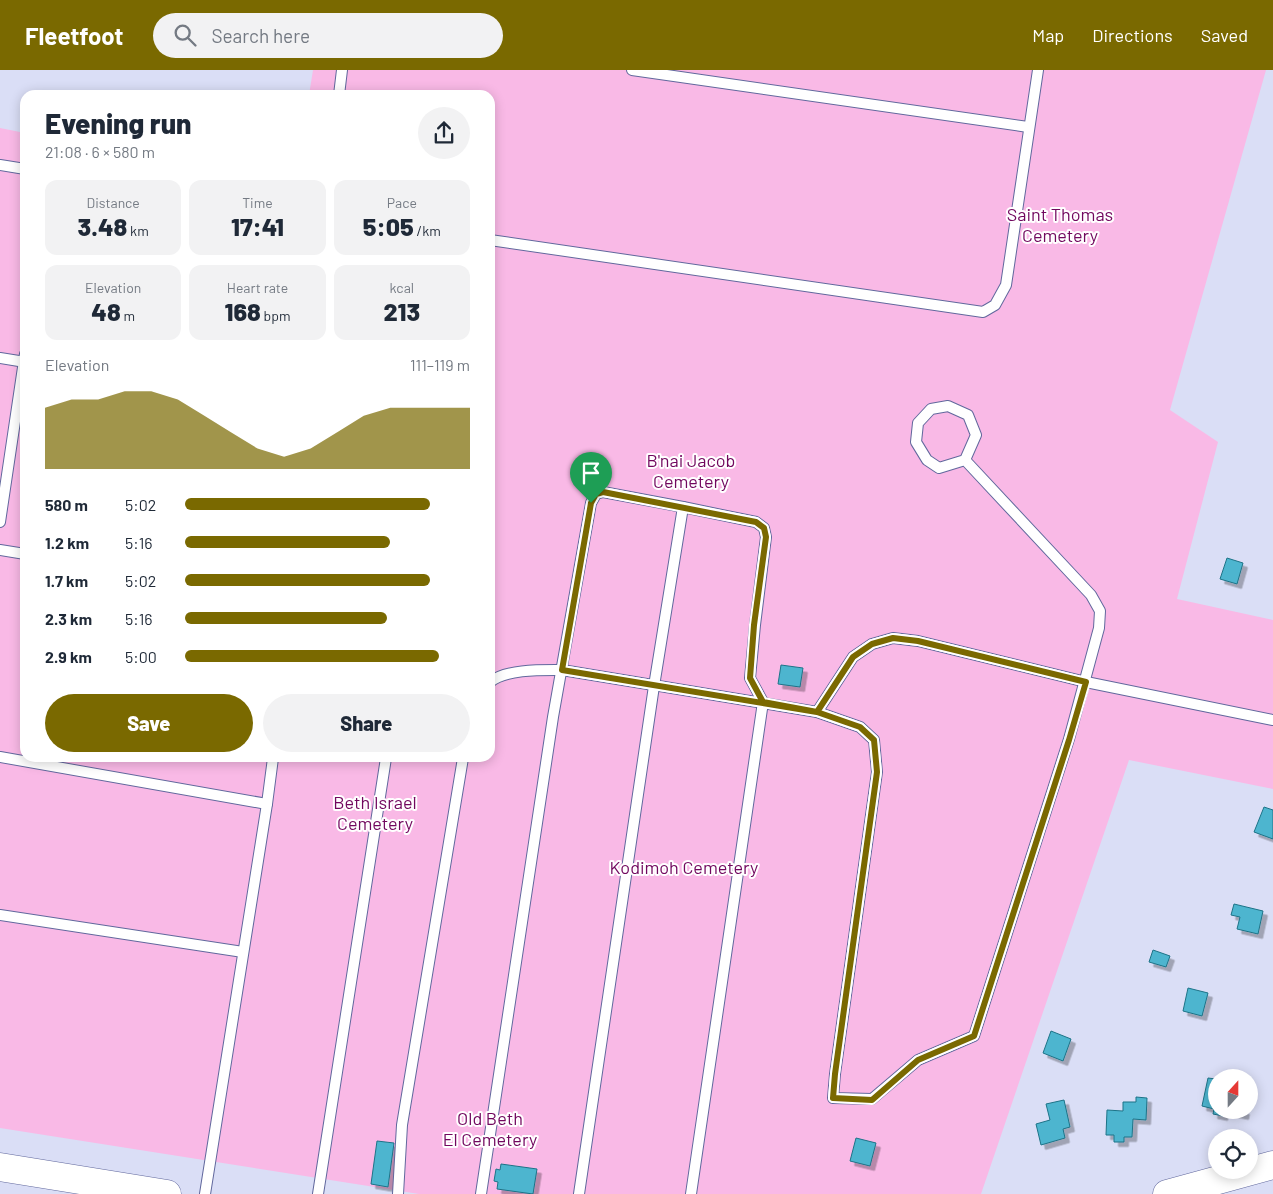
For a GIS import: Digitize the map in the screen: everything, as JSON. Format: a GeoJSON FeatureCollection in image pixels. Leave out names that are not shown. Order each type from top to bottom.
{"type":"FeatureCollection","features":[{"type":"Feature","properties":{"kind":"main road"},"geometry":{"type":"LineString","coordinates":[[1167,1194],[1273,1165]]}},
{"type":"Feature","properties":{"kind":"main road"},"geometry":{"type":"LineString","coordinates":[[0,1167],[167,1194]]}},
{"type":"Feature","properties":{"kind":"lane"},"geometry":{"type":"LineString","coordinates":[[340,90],[342,70]]}},
{"type":"Feature","properties":{"kind":"lane"},"geometry":{"type":"LineString","coordinates":[[632,70],[1028,127]]}},
{"type":"Feature","properties":{"kind":"lane"},"geometry":{"type":"LineString","coordinates":[[495,241],[983,312],[995,305],[1006,285],[1038,70]]}},
{"type":"Feature","properties":{"kind":"lane"},"geometry":{"type":"LineString","coordinates":[[0,165],[20,168]]}},
{"type":"Feature","properties":{"kind":"lane"},"geometry":{"type":"LineString","coordinates":[[0,358],[20,359]]}},
{"type":"Feature","properties":{"kind":"lane"},"geometry":{"type":"LineString","coordinates":[[0,522],[20,392]]}},
{"type":"Feature","properties":{"kind":"lane"},"geometry":{"type":"LineString","coordinates":[[948,406],[968,415],[976,435],[964,460],[939,468],[927,460],[916,442],[918,423],[930,409],[948,406]]}},
{"type":"Feature","properties":{"kind":"lane"},"geometry":{"type":"LineString","coordinates":[[495,678],[532,670],[562,670],[763,702],[817,712],[860,727],[874,740],[877,772],[836,1064],[833,1098],[872,1100],[918,1060],[974,1036],[1069,740],[1099,628],[1100,611],[1090,595],[964,460]]}},
{"type":"Feature","properties":{"kind":"lane"},"geometry":{"type":"LineString","coordinates":[[481,1194],[553,717],[591,503],[596,494],[603,492],[756,522],[764,528],[766,537],[754,625],[750,678],[763,702],[691,1194]]}},
{"type":"Feature","properties":{"kind":"lane"},"geometry":{"type":"LineString","coordinates":[[579,1194],[654,686],[683,508]]}},
{"type":"Feature","properties":{"kind":"lane"},"geometry":{"type":"LineString","coordinates":[[0,550],[20,553]]}},
{"type":"Feature","properties":{"kind":"lane"},"geometry":{"type":"LineString","coordinates":[[817,712],[853,657],[872,644],[893,638],[918,641],[1086,682],[1273,720]]}},
{"type":"Feature","properties":{"kind":"lane"},"geometry":{"type":"LineString","coordinates":[[0,757],[20,761]]}},
{"type":"Feature","properties":{"kind":"lane"},"geometry":{"type":"LineString","coordinates":[[29,762],[268,804]]}},
{"type":"Feature","properties":{"kind":"lane"},"geometry":{"type":"LineString","coordinates":[[205,1194],[268,804],[273,762]]}},
{"type":"Feature","properties":{"kind":"lane"},"geometry":{"type":"LineString","coordinates":[[318,1194],[385,762]]}},
{"type":"Feature","properties":{"kind":"lane"},"geometry":{"type":"LineString","coordinates":[[398,1194],[402,1125],[462,762]]}},
{"type":"Feature","properties":{"kind":"lane"},"geometry":{"type":"LineString","coordinates":[[0,915],[243,952]]}},
{"type":"Feature","properties":{"kind":"green space"},"geometry":{"type":"Polygon","coordinates":[[[313,70],[1266,70],[1170,410],[1218,442],[1177,599],[1273,620],[1273,789],[1129,760],[981,1194],[419,1194],[0,1128],[0,128],[20,132],[20,762],[495,762],[495,90],[310,90],[313,70]]]}},
{"type":"Feature","properties":{"kind":"building"},"geometry":{"type":"Polygon","coordinates":[[[1227,558],[1243,563],[1237,584],[1220,579],[1227,558]]]}},
{"type":"Feature","properties":{"kind":"building"},"geometry":{"type":"Polygon","coordinates":[[[781,665],[803,668],[800,687],[778,684],[781,665]]]}},
{"type":"Feature","properties":{"kind":"building"},"geometry":{"type":"Polygon","coordinates":[[[1264,807],[1273,810],[1273,839],[1254,832],[1264,807]]]}},
{"type":"Feature","properties":{"kind":"building"},"geometry":{"type":"Polygon","coordinates":[[[1234,904],[1263,911],[1258,934],[1237,929],[1240,917],[1231,915],[1234,904]]]}},
{"type":"Feature","properties":{"kind":"building"},"geometry":{"type":"Polygon","coordinates":[[[1153,950],[1170,956],[1166,967],[1149,962],[1153,950]]]}},
{"type":"Feature","properties":{"kind":"building"},"geometry":{"type":"Polygon","coordinates":[[[1188,988],[1208,993],[1202,1016],[1183,1011],[1188,988]]]}},
{"type":"Feature","properties":{"kind":"building"},"geometry":{"type":"Polygon","coordinates":[[[1051,1031],[1071,1039],[1063,1061],[1043,1053],[1051,1031]]]}},
{"type":"Feature","properties":{"kind":"building"},"geometry":{"type":"Polygon","coordinates":[[[1208,1078],[1208,1108],[1202,1106],[1208,1078]]]}},
{"type":"Feature","properties":{"kind":"building"},"geometry":{"type":"Polygon","coordinates":[[[1136,1097],[1147,1098],[1146,1120],[1133,1119],[1132,1137],[1124,1137],[1124,1142],[1114,1142],[1114,1135],[1106,1135],[1107,1110],[1123,1111],[1123,1102],[1136,1102],[1136,1097]]]}},
{"type":"Feature","properties":{"kind":"building"},"geometry":{"type":"Polygon","coordinates":[[[1064,1100],[1070,1127],[1063,1129],[1065,1138],[1041,1145],[1036,1124],[1050,1120],[1046,1104],[1064,1100]]]}},
{"type":"Feature","properties":{"kind":"building"},"geometry":{"type":"Polygon","coordinates":[[[856,1138],[876,1143],[870,1166],[850,1161],[856,1138]]]}},
{"type":"Feature","properties":{"kind":"building"},"geometry":{"type":"Polygon","coordinates":[[[377,1141],[394,1143],[388,1187],[371,1184],[377,1141]]]}},
{"type":"Feature","properties":{"kind":"building"},"geometry":{"type":"Polygon","coordinates":[[[501,1164],[537,1169],[533,1194],[497,1189],[498,1182],[494,1181],[496,1169],[500,1170],[501,1164]]]}},
{"type":"Feature","properties":{"kind":"route"},"geometry":{"type":"LineString","coordinates":[[591,503],[562,670],[817,712],[853,657],[872,644],[893,638],[918,641],[1086,682],[974,1036],[918,1060],[872,1100],[833,1098],[877,772],[874,740],[860,727],[817,712],[763,702],[750,678],[754,625],[766,537],[764,528],[756,522],[603,492],[596,494],[591,503]]}},
{"type":"Feature","properties":{"kind":"park label","name":"Saint Thomas Cemetery"},"geometry":{"type":"Point","coordinates":[1060,225]}},
{"type":"Feature","properties":{"kind":"park label","name":"B'nai Jacob Cemetery"},"geometry":{"type":"Point","coordinates":[691,471]}},
{"type":"Feature","properties":{"kind":"park label","name":"Beth Israel Cemetery"},"geometry":{"type":"Point","coordinates":[375,813]}},
{"type":"Feature","properties":{"kind":"park label","name":"Kodimoh Cemetery"},"geometry":{"type":"Point","coordinates":[684,868]}},
{"type":"Feature","properties":{"kind":"park label","name":"Old Beth El Cemetery"},"geometry":{"type":"Point","coordinates":[490,1129]}}]}
